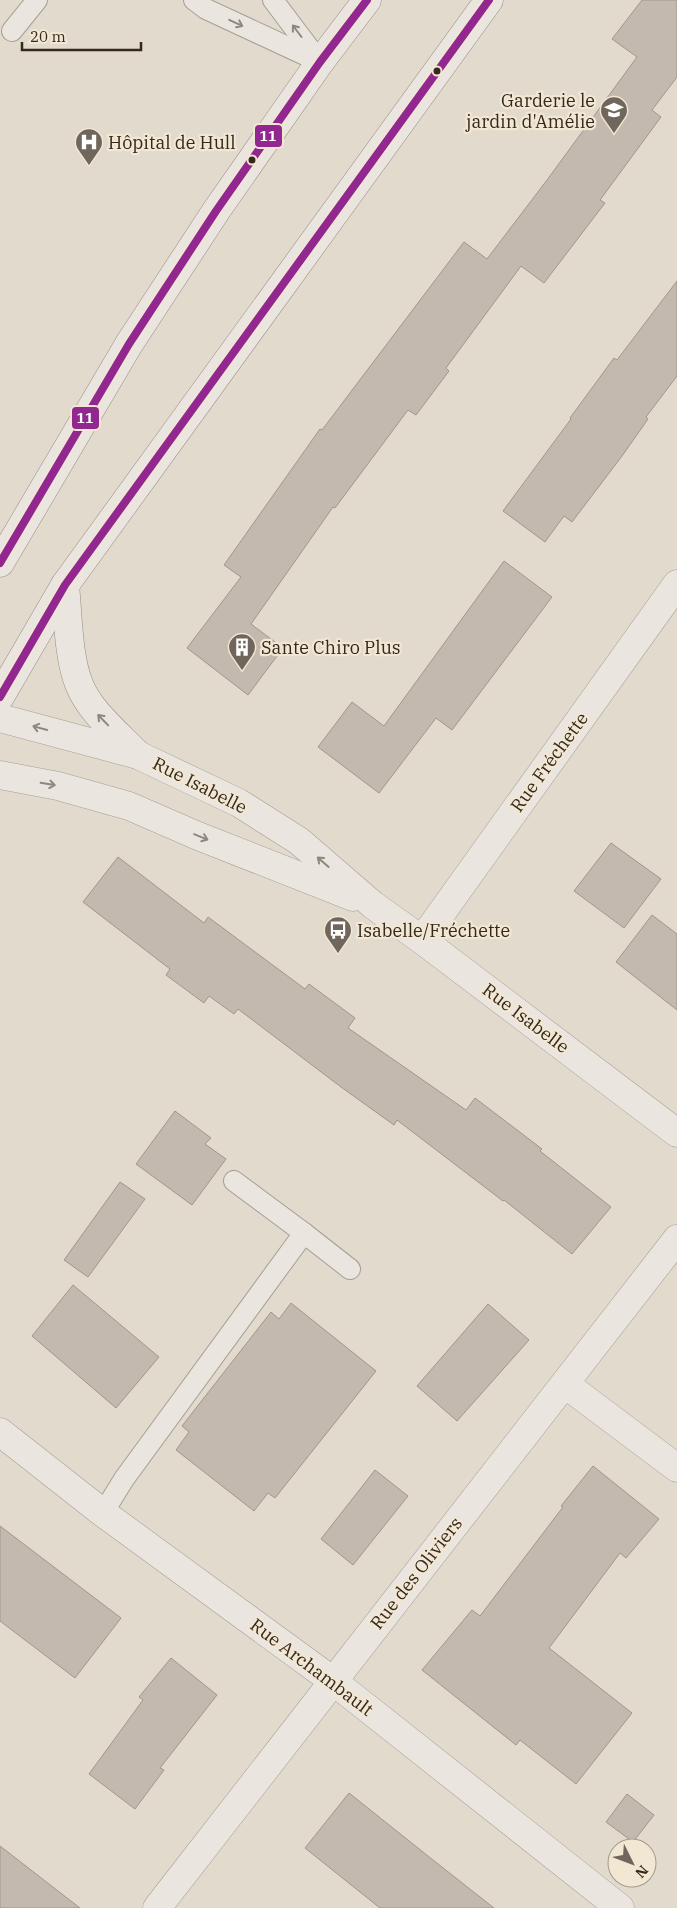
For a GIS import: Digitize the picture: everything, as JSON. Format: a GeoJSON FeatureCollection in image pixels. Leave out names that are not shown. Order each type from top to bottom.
{"type":"FeatureCollection","features":[{"type":"Feature","properties":{"kind":"street"},"geometry":{"type":"LineString","coordinates":[[0,563],[129,344],[216,211],[320,62],[367,0]]}},
{"type":"Feature","properties":{"kind":"street"},"geometry":{"type":"LineString","coordinates":[[0,697],[65,585],[489,0]]}},
{"type":"Feature","properties":{"kind":"street","name":"Rue Fréchette"},"geometry":{"type":"LineString","coordinates":[[422,940],[677,584]]}},
{"type":"Feature","properties":{"kind":"street"},"geometry":{"type":"LineString","coordinates":[[65,585],[71,648],[79,684],[98,714],[138,755]]}},
{"type":"Feature","properties":{"kind":"street","name":"Rue Isabelle"},"geometry":{"type":"LineString","coordinates":[[0,718],[138,755],[239,803],[299,841],[373,905],[677,1133]]}},
{"type":"Feature","properties":{"kind":"street","name":"Rue Isabelle"},"geometry":{"type":"LineString","coordinates":[[0,775],[58,786],[129,806],[198,836],[373,905]]}},
{"type":"Feature","properties":{"kind":"street","name":"Rue des Oliviers"},"geometry":{"type":"LineString","coordinates":[[157,1908],[677,1239]]}},
{"type":"Feature","properties":{"kind":"street"},"geometry":{"type":"LineString","coordinates":[[565,1384],[677,1468]]}},
{"type":"Feature","properties":{"kind":"street","name":"Rue Archambault"},"geometry":{"type":"LineString","coordinates":[[0,1432],[103,1513],[333,1681],[620,1908]]}},
{"type":"Feature","properties":{"kind":"lane"},"geometry":{"type":"LineString","coordinates":[[12,31],[37,0]]}},
{"type":"Feature","properties":{"kind":"lane"},"geometry":{"type":"LineString","coordinates":[[194,0],[206,10],[320,62]]}},
{"type":"Feature","properties":{"kind":"lane"},"geometry":{"type":"LineString","coordinates":[[273,0],[320,62]]}},
{"type":"Feature","properties":{"kind":"lane"},"geometry":{"type":"LineString","coordinates":[[234,1181],[350,1268]]}},
{"type":"Feature","properties":{"kind":"lane"},"geometry":{"type":"LineString","coordinates":[[103,1513],[124,1479],[304,1233]]}},
{"type":"Feature","properties":{"kind":"building"},"geometry":{"type":"Polygon","coordinates":[[[642,0],[677,0],[677,77],[652,110],[661,117],[600,200],[605,203],[544,283],[521,266],[446,368],[449,371],[416,415],[408,410],[335,508],[333,507],[251,624],[283,648],[248,695],[187,648],[241,577],[224,565],[320,429],[322,430],[464,242],[487,259],[547,180],[637,57],[612,39],[642,0]]]}},
{"type":"Feature","properties":{"kind":"building"},"geometry":{"type":"Polygon","coordinates":[[[677,281],[677,376],[646,417],[648,419],[622,456],[572,522],[564,516],[545,542],[503,511],[614,358],[617,360],[677,281]]]}},
{"type":"Feature","properties":{"kind":"building"},"geometry":{"type":"Polygon","coordinates":[[[504,561],[552,597],[452,730],[436,718],[379,793],[318,747],[352,702],[384,726],[504,561]]]}},
{"type":"Feature","properties":{"kind":"building"},"geometry":{"type":"Polygon","coordinates":[[[611,843],[661,879],[624,928],[574,891],[611,843]]]}},
{"type":"Feature","properties":{"kind":"building"},"geometry":{"type":"Polygon","coordinates":[[[118,857],[204,923],[208,917],[305,989],[309,984],[355,1018],[348,1028],[466,1110],[475,1098],[542,1149],[540,1151],[611,1207],[572,1254],[504,1200],[397,1120],[394,1125],[238,1009],[234,1014],[209,996],[204,1003],[166,975],[170,969],[83,902],[118,857]]]}},
{"type":"Feature","properties":{"kind":"building"},"geometry":{"type":"Polygon","coordinates":[[[652,915],[677,934],[677,1010],[616,962],[652,915]]]}},
{"type":"Feature","properties":{"kind":"building"},"geometry":{"type":"Polygon","coordinates":[[[175,1111],[211,1138],[205,1144],[226,1159],[192,1205],[136,1164],[175,1111]]]}},
{"type":"Feature","properties":{"kind":"building"},"geometry":{"type":"Polygon","coordinates":[[[120,1182],[145,1199],[88,1277],[64,1260],[120,1182]]]}},
{"type":"Feature","properties":{"kind":"building"},"geometry":{"type":"Polygon","coordinates":[[[73,1285],[159,1357],[116,1408],[32,1336],[73,1285]]]}},
{"type":"Feature","properties":{"kind":"building"},"geometry":{"type":"Polygon","coordinates":[[[291,1303],[376,1371],[275,1498],[268,1493],[254,1511],[176,1450],[189,1432],[182,1426],[271,1312],[279,1319],[291,1303]]]}},
{"type":"Feature","properties":{"kind":"building"},"geometry":{"type":"Polygon","coordinates":[[[488,1304],[529,1340],[457,1421],[417,1386],[488,1304]]]}},
{"type":"Feature","properties":{"kind":"building"},"geometry":{"type":"Polygon","coordinates":[[[593,1466],[659,1519],[626,1558],[620,1553],[549,1648],[632,1713],[576,1784],[520,1740],[516,1745],[422,1670],[472,1610],[480,1616],[593,1466]]]}},
{"type":"Feature","properties":{"kind":"building"},"geometry":{"type":"Polygon","coordinates":[[[375,1470],[408,1496],[353,1565],[321,1539],[375,1470]]]}},
{"type":"Feature","properties":{"kind":"building"},"geometry":{"type":"Polygon","coordinates":[[[0,1526],[121,1618],[75,1678],[0,1621],[0,1526]]]}},
{"type":"Feature","properties":{"kind":"building"},"geometry":{"type":"Polygon","coordinates":[[[171,1658],[217,1695],[160,1768],[164,1770],[135,1809],[89,1774],[143,1700],[139,1697],[171,1658]]]}},
{"type":"Feature","properties":{"kind":"building"},"geometry":{"type":"Polygon","coordinates":[[[349,1793],[494,1908],[380,1908],[305,1848],[349,1793]]]}},
{"type":"Feature","properties":{"kind":"building"},"geometry":{"type":"Polygon","coordinates":[[[627,1794],[654,1815],[636,1838],[628,1838],[606,1822],[627,1794]]]}},
{"type":"Feature","properties":{"kind":"building"},"geometry":{"type":"Polygon","coordinates":[[[0,1846],[80,1908],[0,1908],[0,1846]]]}},
{"type":"Feature","properties":{"kind":"transit line","name":"11"},"geometry":{"type":"LineString","coordinates":[[0,563],[129,344],[216,211],[320,62],[367,0]]}},
{"type":"Feature","properties":{"kind":"transit line","name":"11"},"geometry":{"type":"LineString","coordinates":[[0,697],[65,585],[489,0]]}},
{"type":"Feature","properties":{"kind":"place","name":"Garderie le jardin d'Amélie"},"geometry":{"type":"Point","coordinates":[614,134]}},
{"type":"Feature","properties":{"kind":"place","name":"Hôpital de Hull"},"geometry":{"type":"Point","coordinates":[89,166]}},
{"type":"Feature","properties":{"kind":"place","name":"Sante Chiro Plus"},"geometry":{"type":"Point","coordinates":[242,671]}},
{"type":"Feature","properties":{"kind":"place","name":"Isabelle/Fréchette"},"geometry":{"type":"Point","coordinates":[338,954]}}]}
